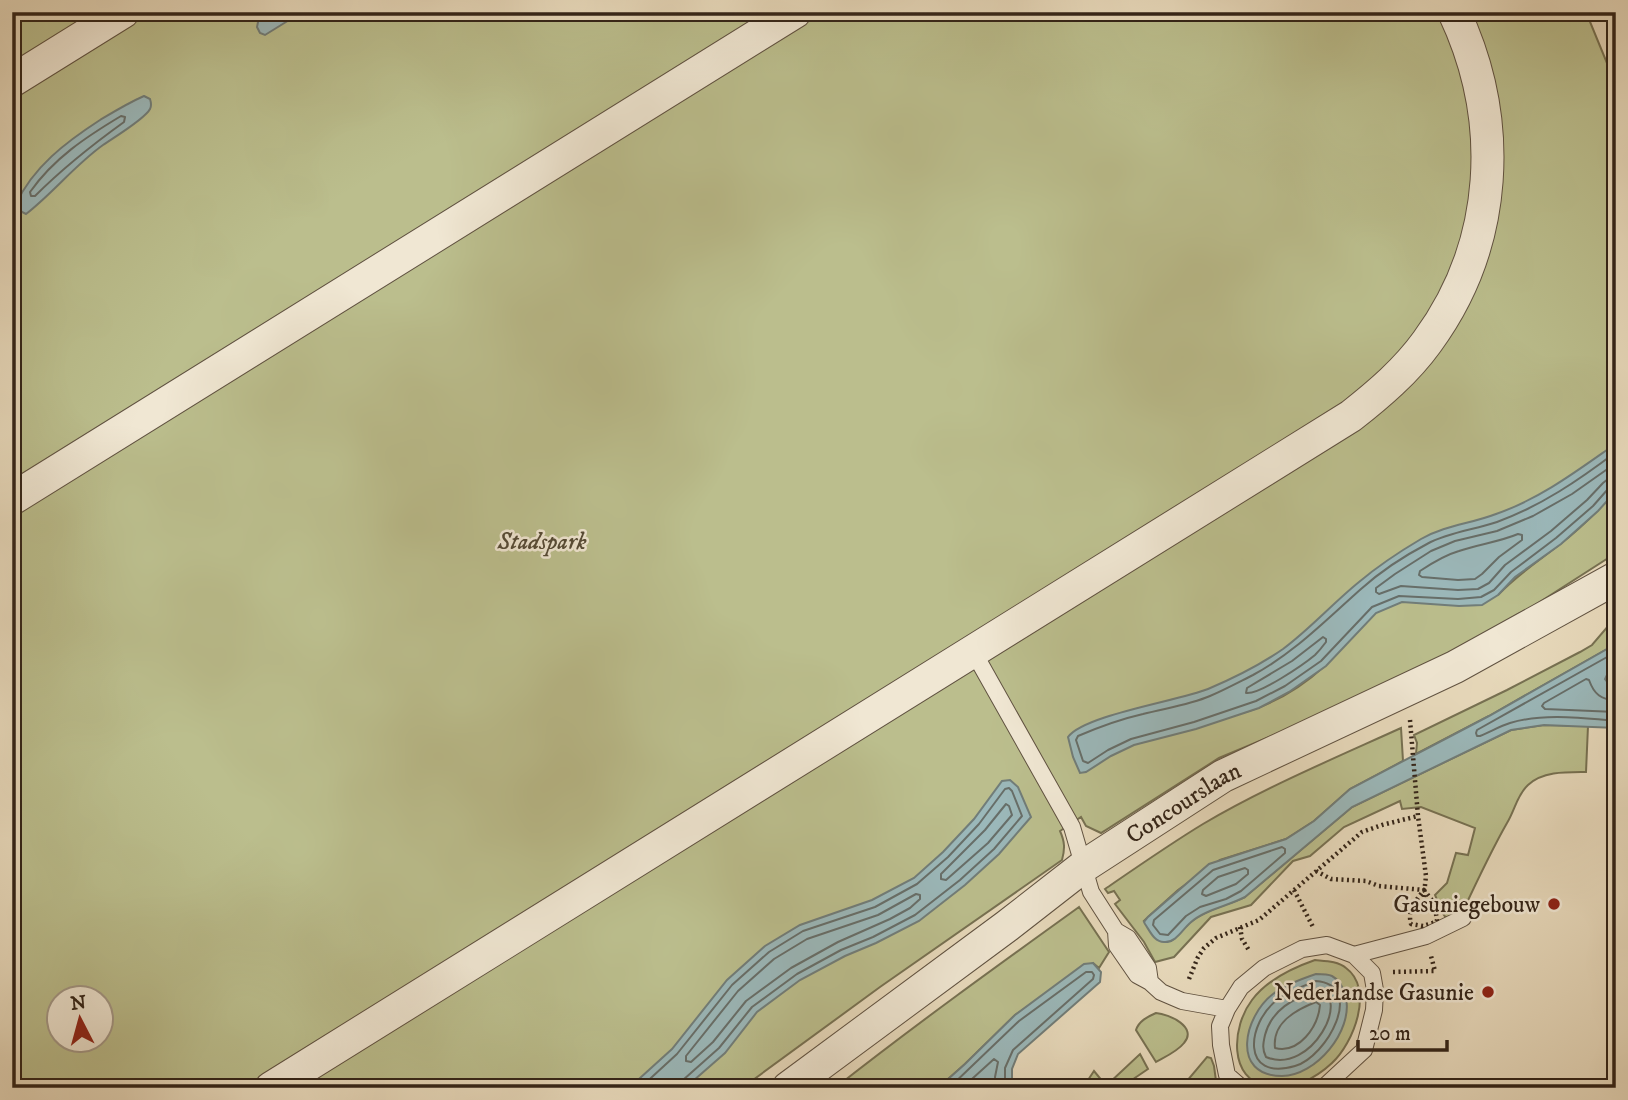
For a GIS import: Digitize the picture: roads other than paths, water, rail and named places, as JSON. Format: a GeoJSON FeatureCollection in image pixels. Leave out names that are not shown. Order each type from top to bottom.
{"type":"FeatureCollection","features":[{"type":"Feature","properties":{"kind":"street"},"geometry":{"type":"LineString","coordinates":[[12,81],[124,12]]}},
{"type":"Feature","properties":{"kind":"street"},"geometry":{"type":"LineString","coordinates":[[12,499],[795,12]]}},
{"type":"Feature","properties":{"kind":"street"},"geometry":{"type":"LineString","coordinates":[[271,1088],[1351,416],[1379,394],[1405,369],[1447,311],[1463,279],[1483,211],[1488,139],[1484,104],[1465,35],[1454,12]]}},
{"type":"Feature","properties":{"kind":"street","name":"Concourslaan"},"geometry":{"type":"LineString","coordinates":[[788,1088],[1084,866],[1223,776],[1455,667],[1614,578]]}},
{"type":"Feature","properties":{"kind":"lane"},"geometry":{"type":"LineString","coordinates":[[973,651],[1072,827],[1091,892],[1116,932],[1128,938],[1148,968],[1150,982],[1161,992],[1182,1001],[1227,1009]]}},
{"type":"Feature","properties":{"kind":"lane"},"geometry":{"type":"LineString","coordinates":[[1354,954],[1426,936],[1463,918]]}},
{"type":"Feature","properties":{"kind":"lane"},"geometry":{"type":"LineString","coordinates":[[1242,1088],[1226,1081],[1220,1026],[1227,1009],[1241,988],[1264,968],[1302,949],[1327,945],[1354,954],[1372,973],[1376,990],[1364,1050],[1323,1088]]}},
{"type":"Feature","properties":{"kind":"water"},"geometry":{"type":"Polygon","coordinates":[[[265,12],[302,12],[265,35],[260,33],[257,27],[259,17],[265,12]]]}},
{"type":"Feature","properties":{"kind":"water"},"geometry":{"type":"Polygon","coordinates":[[[144,96],[151,102],[147,113],[93,153],[26,214],[22,212],[16,204],[32,178],[52,156],[100,120],[144,96]]]}},
{"type":"Feature","properties":{"kind":"water"},"geometry":{"type":"Polygon","coordinates":[[[1616,440],[1616,491],[1561,544],[1482,605],[1402,602],[1376,613],[1326,666],[1289,692],[1259,708],[1196,729],[1134,745],[1080,773],[1068,737],[1077,729],[1111,715],[1194,694],[1247,671],[1283,649],[1359,582],[1405,549],[1440,531],[1527,501],[1556,485],[1611,447],[1616,440]]]}},
{"type":"Feature","properties":{"kind":"water"},"geometry":{"type":"Polygon","coordinates":[[[1616,644],[1616,669],[1605,679],[1609,684],[1616,684],[1616,728],[1544,725],[1511,730],[1352,807],[1245,897],[1209,911],[1172,940],[1158,940],[1145,924],[1148,917],[1209,864],[1286,839],[1314,821],[1350,789],[1489,716],[1616,644]]]}},
{"type":"Feature","properties":{"kind":"water"},"geometry":{"type":"Polygon","coordinates":[[[1010,780],[1018,787],[1031,817],[999,854],[965,885],[919,921],[800,980],[757,1012],[725,1053],[685,1088],[629,1088],[672,1049],[727,980],[765,946],[800,925],[872,900],[914,878],[974,819],[1002,781],[1010,780]]]}},
{"type":"Feature","properties":{"kind":"water"},"geometry":{"type":"Polygon","coordinates":[[[1093,963],[1101,972],[1100,982],[1018,1054],[1012,1069],[1012,1088],[938,1088],[1015,1015],[1084,964],[1093,963]]]}},
{"type":"Feature","properties":{"kind":"water"},"geometry":{"type":"Polygon","coordinates":[[[1316,974],[1335,978],[1344,991],[1347,1011],[1338,1037],[1319,1060],[1295,1074],[1282,1076],[1265,1073],[1255,1066],[1249,1056],[1247,1043],[1255,1016],[1273,994],[1293,982],[1316,974]]]}},
{"type":"Feature","properties":{"kind":"place","name":"Gasuniegebouw"},"geometry":{"type":"Point","coordinates":[1554,904]}},
{"type":"Feature","properties":{"kind":"place","name":"Nederlandse Gasunie"},"geometry":{"type":"Point","coordinates":[1488,992]}},
{"type":"Feature","properties":{"kind":"park label","name":"Stadspark"},"geometry":{"type":"Point","coordinates":[542,541]}}]}
